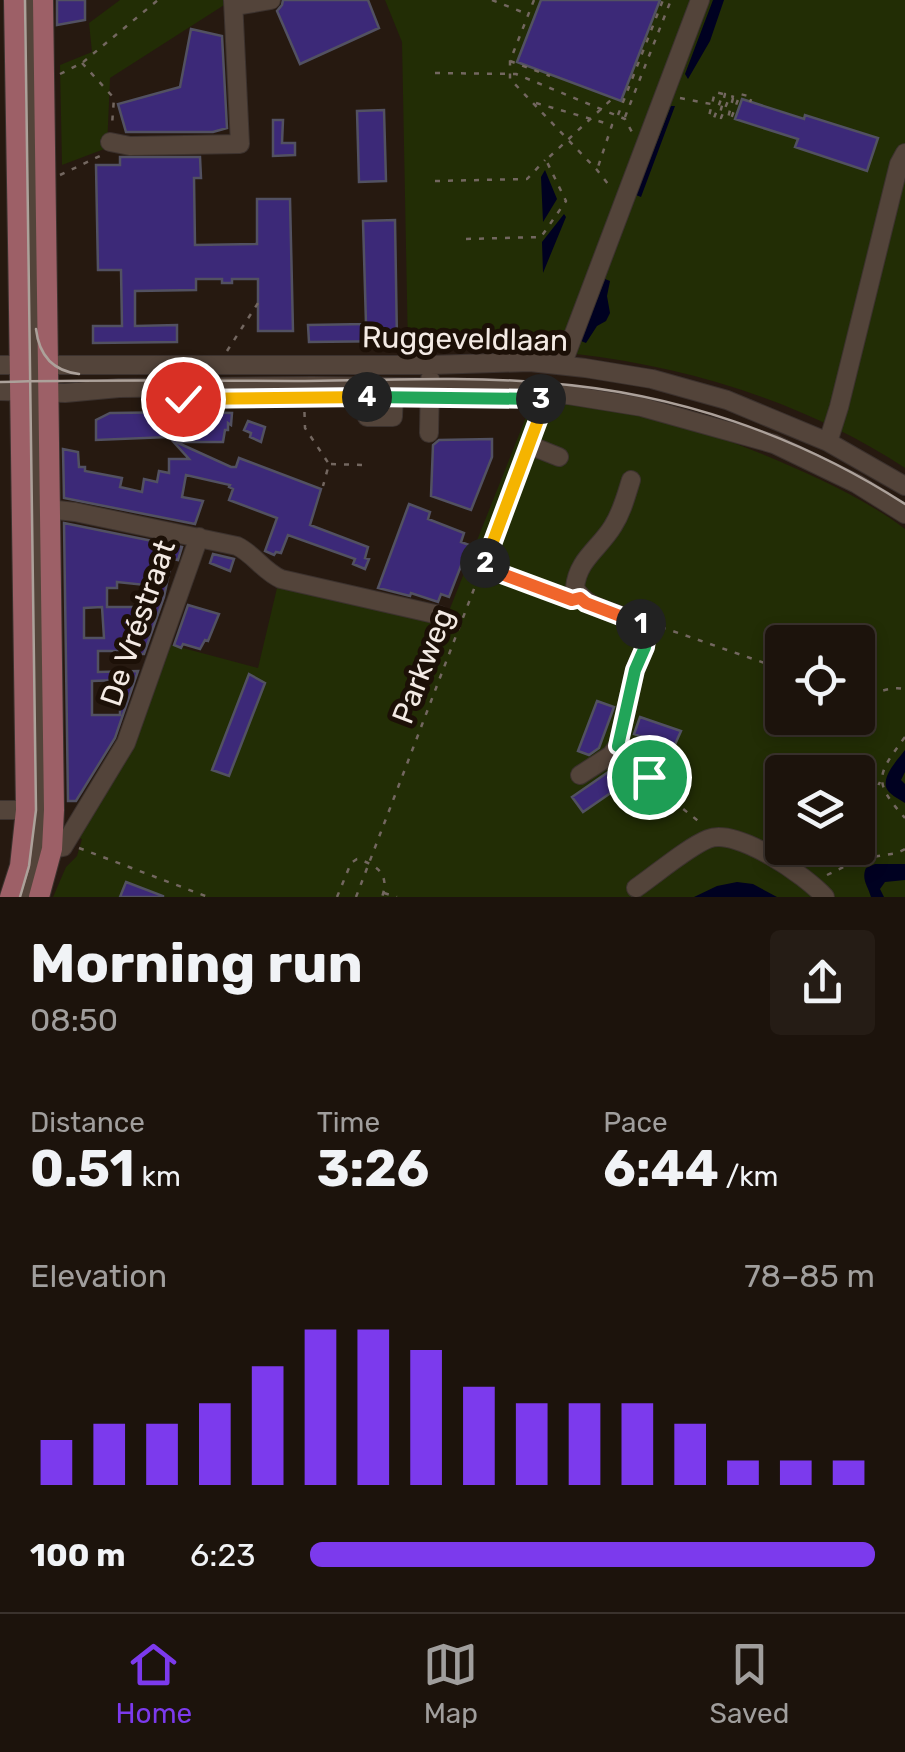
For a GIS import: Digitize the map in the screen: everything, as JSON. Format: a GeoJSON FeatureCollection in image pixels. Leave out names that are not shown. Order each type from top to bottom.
{"type":"FeatureCollection","features":[{"type":"Feature","properties":{"kind":"main road"},"geometry":{"type":"LineString","coordinates":[[14,0],[8,46],[25,366]]}},
{"type":"Feature","properties":{"kind":"main road"},"geometry":{"type":"LineString","coordinates":[[10,897],[20,866],[26,810],[25,366],[43,0]]}},
{"type":"Feature","properties":{"kind":"main road"},"geometry":{"type":"LineString","coordinates":[[25,392],[48,509],[58,848],[39,897]]}},
{"type":"Feature","properties":{"kind":"street"},"geometry":{"type":"LineString","coordinates":[[25,366],[28,0]]}},
{"type":"Feature","properties":{"kind":"street"},"geometry":{"type":"LineString","coordinates":[[234,0],[242,5],[271,0]]}},
{"type":"Feature","properties":{"kind":"street"},"geometry":{"type":"LineString","coordinates":[[110,142],[130,146],[240,144],[234,0]]}},
{"type":"Feature","properties":{"kind":"street"},"geometry":{"type":"LineString","coordinates":[[564,360],[700,0]]}},
{"type":"Feature","properties":{"kind":"street"},"geometry":{"type":"LineString","coordinates":[[828,442],[905,153]]}},
{"type":"Feature","properties":{"kind":"street"},"geometry":{"type":"LineString","coordinates":[[421,359],[429,433]]}},
{"type":"Feature","properties":{"kind":"street","name":"Ruggeveldlaan"},"geometry":{"type":"LineString","coordinates":[[25,366],[421,359],[530,362],[596,369],[652,379],[728,400],[828,442],[905,486]]}},
{"type":"Feature","properties":{"kind":"street","name":"Ruggeveldlaan"},"geometry":{"type":"LineString","coordinates":[[25,392],[137,388],[484,388],[542,392],[642,406],[774,444],[857,484],[905,514]]}},
{"type":"Feature","properties":{"kind":"street"},"geometry":{"type":"LineString","coordinates":[[366,417],[392,417],[394,388]]}},
{"type":"Feature","properties":{"kind":"street"},"geometry":{"type":"LineString","coordinates":[[24,897],[38,840],[40,808],[25,392]]}},
{"type":"Feature","properties":{"kind":"street"},"geometry":{"type":"LineString","coordinates":[[530,445],[558,457]]}},
{"type":"Feature","properties":{"kind":"street"},"geometry":{"type":"LineString","coordinates":[[580,775],[618,746],[635,670],[645,647],[647,632],[640,624],[586,603],[576,588],[578,572],[611,530],[632,480]]}},
{"type":"Feature","properties":{"kind":"street","name":"De Vréstraat"},"geometry":{"type":"LineString","coordinates":[[48,509],[199,537],[126,743],[58,848]]}},
{"type":"Feature","properties":{"kind":"street"},"geometry":{"type":"LineString","coordinates":[[199,537],[243,549],[280,579],[439,615]]}},
{"type":"Feature","properties":{"kind":"street"},"geometry":{"type":"LineString","coordinates":[[0,810],[26,810]]}},
{"type":"Feature","properties":{"kind":"street"},"geometry":{"type":"LineString","coordinates":[[636,888],[706,839],[720,837],[760,850],[792,867],[820,891]]}},
{"type":"Feature","properties":{"kind":"path"},"geometry":{"type":"LineString","coordinates":[[49,74],[60,74],[82,63],[158,0]]}},
{"type":"Feature","properties":{"kind":"path"},"geometry":{"type":"LineString","coordinates":[[492,0],[529,14]]}},
{"type":"Feature","properties":{"kind":"path"},"geometry":{"type":"LineString","coordinates":[[534,0],[510,61],[510,78],[622,202]]}},
{"type":"Feature","properties":{"kind":"path"},"geometry":{"type":"LineString","coordinates":[[618,116],[662,0]]}},
{"type":"Feature","properties":{"kind":"path"},"geometry":{"type":"LineString","coordinates":[[625,119],[671,0]]}},
{"type":"Feature","properties":{"kind":"path"},"geometry":{"type":"LineString","coordinates":[[510,61],[550,76]]}},
{"type":"Feature","properties":{"kind":"path"},"geometry":{"type":"LineString","coordinates":[[50,180],[108,152],[114,98],[82,63]]}},
{"type":"Feature","properties":{"kind":"path"},"geometry":{"type":"LineString","coordinates":[[435,74],[510,74],[604,108],[625,119],[642,150]]}},
{"type":"Feature","properties":{"kind":"path"},"geometry":{"type":"LineString","coordinates":[[730,96],[714,118],[709,116],[715,92],[752,97],[750,102]]}},
{"type":"Feature","properties":{"kind":"path"},"geometry":{"type":"LineString","coordinates":[[664,94],[711,104]]}},
{"type":"Feature","properties":{"kind":"path"},"geometry":{"type":"LineString","coordinates":[[435,180],[527,178],[613,98]]}},
{"type":"Feature","properties":{"kind":"path"},"geometry":{"type":"LineString","coordinates":[[534,103],[612,126],[597,170]]}},
{"type":"Feature","properties":{"kind":"path"},"geometry":{"type":"LineString","coordinates":[[466,239],[541,237],[566,201],[546,160]]}},
{"type":"Feature","properties":{"kind":"path"},"geometry":{"type":"LineString","coordinates":[[224,357],[258,304]]}},
{"type":"Feature","properties":{"kind":"path","name":"Parkweg"},"geometry":{"type":"LineString","coordinates":[[356,897],[530,445],[540,415],[542,392]]}},
{"type":"Feature","properties":{"kind":"path"},"geometry":{"type":"LineString","coordinates":[[304,397],[305,428],[330,464]]}},
{"type":"Feature","properties":{"kind":"path"},"geometry":{"type":"LineString","coordinates":[[330,464],[366,466]]}},
{"type":"Feature","properties":{"kind":"path"},"geometry":{"type":"LineString","coordinates":[[323,486],[330,464]]}},
{"type":"Feature","properties":{"kind":"path"},"geometry":{"type":"LineString","coordinates":[[483,567],[572,600],[580,598]]}},
{"type":"Feature","properties":{"kind":"path"},"geometry":{"type":"LineString","coordinates":[[640,624],[650,623],[765,663]]}},
{"type":"Feature","properties":{"kind":"path"},"geometry":{"type":"LineString","coordinates":[[875,692],[892,687],[905,689]]}},
{"type":"Feature","properties":{"kind":"path"},"geometry":{"type":"LineString","coordinates":[[875,791],[905,736]]}},
{"type":"Feature","properties":{"kind":"path"},"geometry":{"type":"LineString","coordinates":[[618,746],[631,752],[656,788],[700,820],[706,839]]}},
{"type":"Feature","properties":{"kind":"path"},"geometry":{"type":"LineString","coordinates":[[671,800],[684,764]]}},
{"type":"Feature","properties":{"kind":"path"},"geometry":{"type":"LineString","coordinates":[[882,778],[884,792],[905,818]]}},
{"type":"Feature","properties":{"kind":"path"},"geometry":{"type":"LineString","coordinates":[[58,848],[94,852],[208,897]]}},
{"type":"Feature","properties":{"kind":"path"},"geometry":{"type":"LineString","coordinates":[[820,891],[820,880],[845,866],[905,849]]}},
{"type":"Feature","properties":{"kind":"path"},"geometry":{"type":"LineString","coordinates":[[337,897],[351,862],[358,859],[370,862],[383,874],[383,895],[397,897]]}},
{"type":"Feature","properties":{"kind":"green space"},"geometry":{"type":"Polygon","coordinates":[[[120,0],[232,0],[110,78],[107,148],[62,165],[60,65],[92,52],[89,23],[120,0]]]}},
{"type":"Feature","properties":{"kind":"green space"},"geometry":{"type":"Polygon","coordinates":[[[385,0],[905,0],[905,468],[868,445],[789,407],[662,368],[555,352],[408,350],[402,42],[385,0]]]}},
{"type":"Feature","properties":{"kind":"green space"},"geometry":{"type":"Polygon","coordinates":[[[532,402],[606,409],[679,425],[830,484],[905,529],[905,897],[53,897],[66,867],[77,856],[82,839],[76,837],[168,644],[258,668],[277,588],[445,621],[532,402]]]}},
{"type":"Feature","properties":{"kind":"water"},"geometry":{"type":"Polygon","coordinates":[[[713,0],[724,0],[710,41],[688,79],[685,74],[713,0]]]}},
{"type":"Feature","properties":{"kind":"water"},"geometry":{"type":"Polygon","coordinates":[[[671,106],[675,106],[641,197],[636,195],[671,106]]]}},
{"type":"Feature","properties":{"kind":"water"},"geometry":{"type":"Polygon","coordinates":[[[545,170],[557,199],[543,222],[541,177],[545,170]]]}},
{"type":"Feature","properties":{"kind":"water"},"geometry":{"type":"Polygon","coordinates":[[[564,214],[566,217],[543,273],[542,242],[564,214]]]}},
{"type":"Feature","properties":{"kind":"water"},"geometry":{"type":"Polygon","coordinates":[[[605,279],[610,281],[610,313],[586,343],[581,341],[605,279]]]}},
{"type":"Feature","properties":{"kind":"water"},"geometry":{"type":"Polygon","coordinates":[[[905,750],[901,780],[905,784],[905,803],[889,792],[886,782],[905,750]]]}},
{"type":"Feature","properties":{"kind":"water"},"geometry":{"type":"Polygon","coordinates":[[[875,864],[905,864],[905,880],[885,882],[880,889],[884,897],[871,897],[864,876],[866,868],[875,864]]]}},
{"type":"Feature","properties":{"kind":"water"},"geometry":{"type":"Polygon","coordinates":[[[753,884],[777,897],[694,897],[717,886],[753,884]]]}},
{"type":"Feature","properties":{"kind":"building"},"geometry":{"type":"Polygon","coordinates":[[[57,0],[85,0],[85,20],[57,25],[57,0]]]}},
{"type":"Feature","properties":{"kind":"building"},"geometry":{"type":"Polygon","coordinates":[[[283,0],[368,0],[379,28],[300,64],[277,11],[283,0]]]}},
{"type":"Feature","properties":{"kind":"building"},"geometry":{"type":"Polygon","coordinates":[[[541,0],[660,0],[621,101],[517,62],[541,0]]]}},
{"type":"Feature","properties":{"kind":"building"},"geometry":{"type":"Polygon","coordinates":[[[191,29],[222,36],[227,128],[213,132],[126,132],[118,104],[180,87],[191,29]]]}},
{"type":"Feature","properties":{"kind":"building"},"geometry":{"type":"Polygon","coordinates":[[[742,99],[878,138],[867,171],[795,147],[798,139],[735,119],[742,99]]]}},
{"type":"Feature","properties":{"kind":"building"},"geometry":{"type":"Polygon","coordinates":[[[384,110],[386,181],[359,182],[357,111],[384,110]]]}},
{"type":"Feature","properties":{"kind":"building"},"geometry":{"type":"Polygon","coordinates":[[[273,120],[283,120],[282,143],[295,143],[295,155],[273,156],[273,120]]]}},
{"type":"Feature","properties":{"kind":"building"},"geometry":{"type":"Polygon","coordinates":[[[120,157],[200,157],[201,178],[194,178],[195,245],[257,244],[257,199],[290,199],[293,331],[258,331],[258,279],[222,283],[222,279],[196,279],[196,290],[135,291],[135,326],[177,325],[177,342],[93,343],[93,326],[122,326],[121,270],[98,270],[96,165],[120,165],[120,157]]]}},
{"type":"Feature","properties":{"kind":"building"},"geometry":{"type":"Polygon","coordinates":[[[395,220],[397,341],[309,342],[308,325],[366,324],[363,221],[395,220]]]}},
{"type":"Feature","properties":{"kind":"building"},"geometry":{"type":"Polygon","coordinates":[[[110,413],[232,413],[231,425],[228,423],[223,442],[176,442],[231,467],[236,467],[239,458],[321,489],[310,525],[368,547],[365,569],[353,564],[355,559],[288,535],[281,553],[265,551],[277,518],[229,500],[233,489],[230,485],[186,475],[182,497],[203,501],[195,524],[64,498],[63,449],[78,452],[79,467],[85,467],[85,471],[122,478],[120,487],[142,492],[144,479],[157,482],[159,471],[169,473],[169,459],[189,459],[169,437],[96,440],[96,420],[110,413]]]}},
{"type":"Feature","properties":{"kind":"building"},"geometry":{"type":"Polygon","coordinates":[[[248,421],[265,427],[261,442],[244,430],[248,421]]]}},
{"type":"Feature","properties":{"kind":"building"},"geometry":{"type":"Polygon","coordinates":[[[492,439],[492,457],[471,510],[431,496],[433,445],[439,440],[492,439]]]}},
{"type":"Feature","properties":{"kind":"building"},"geometry":{"type":"Polygon","coordinates":[[[409,504],[430,512],[428,519],[464,533],[461,542],[469,545],[449,597],[441,594],[438,602],[378,588],[409,504]]]}},
{"type":"Feature","properties":{"kind":"building"},"geometry":{"type":"Polygon","coordinates":[[[64,523],[182,547],[178,560],[172,559],[164,597],[144,654],[98,651],[98,672],[138,671],[115,738],[76,801],[68,801],[64,523]],[[117,582],[117,588],[107,588],[107,607],[141,607],[146,585],[117,582]],[[102,607],[84,608],[84,638],[104,638],[102,607]],[[120,680],[92,681],[92,715],[120,715],[120,680]]]}},
{"type":"Feature","properties":{"kind":"building"},"geometry":{"type":"Polygon","coordinates":[[[213,554],[234,559],[230,571],[210,563],[213,554]]]}},
{"type":"Feature","properties":{"kind":"building"},"geometry":{"type":"Polygon","coordinates":[[[188,605],[219,614],[208,641],[200,649],[174,645],[188,605]]]}},
{"type":"Feature","properties":{"kind":"building"},"geometry":{"type":"Polygon","coordinates":[[[249,674],[265,683],[229,776],[212,770],[249,674]]]}},
{"type":"Feature","properties":{"kind":"building"},"geometry":{"type":"Polygon","coordinates":[[[597,701],[614,707],[599,748],[589,755],[578,751],[597,701]]]}},
{"type":"Feature","properties":{"kind":"building"},"geometry":{"type":"Polygon","coordinates":[[[640,717],[681,731],[673,749],[634,734],[640,717]]]}},
{"type":"Feature","properties":{"kind":"building"},"geometry":{"type":"Polygon","coordinates":[[[617,766],[628,781],[583,812],[572,797],[617,766]]]}},
{"type":"Feature","properties":{"kind":"building"},"geometry":{"type":"Polygon","coordinates":[[[126,882],[163,896],[163,897],[120,897],[126,882]]]}},
{"type":"Feature","properties":{"kind":"tram line"},"geometry":{"type":"LineString","coordinates":[[20,897],[29,866],[36,810],[25,0]]}},
{"type":"Feature","properties":{"kind":"tram line"},"geometry":{"type":"LineString","coordinates":[[36,329],[40,347],[49,360],[79,374]]}},
{"type":"Feature","properties":{"kind":"tram line"},"geometry":{"type":"LineString","coordinates":[[0,382],[457,379],[595,388],[689,407],[734,421],[822,457],[905,504]]}},
{"type":"Feature","properties":{"kind":"route"},"geometry":{"type":"LineString","coordinates":[[183,399],[541,399],[530,445],[483,567],[572,600],[580,598],[640,624],[647,632],[618,746],[639,760],[649,777]]}}]}
